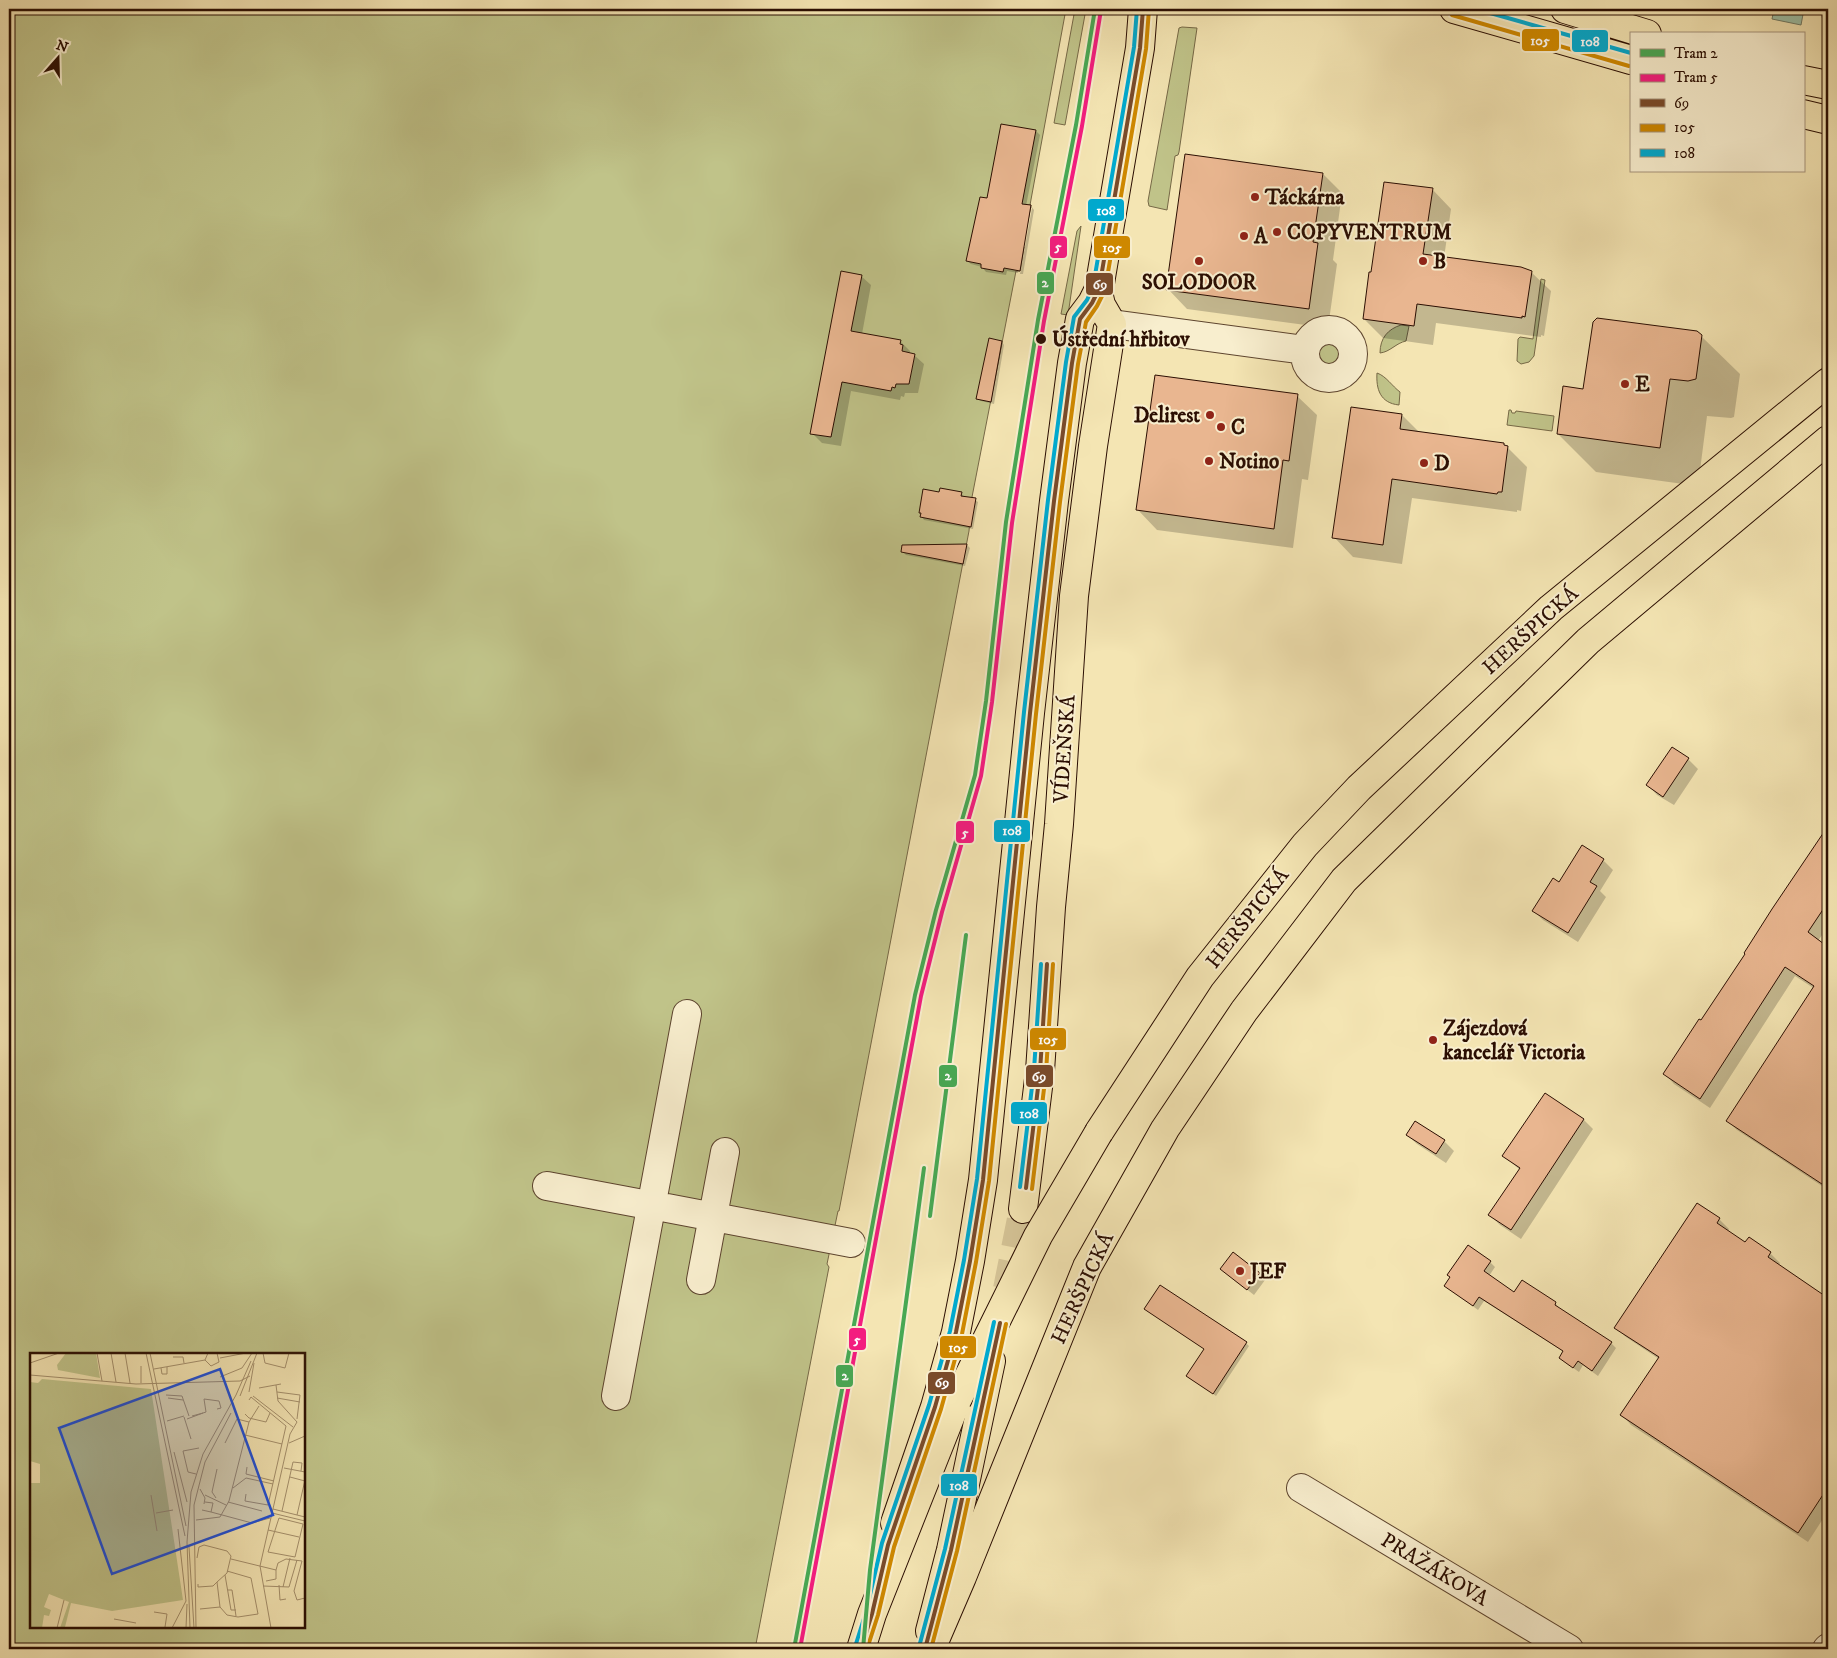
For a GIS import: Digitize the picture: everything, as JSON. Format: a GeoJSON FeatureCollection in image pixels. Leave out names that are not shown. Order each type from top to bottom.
{"type":"FeatureCollection","features":[{"type":"Feature","properties":{"kind":"main road","name":"VÍDEŇSKÁ"},"geometry":{"type":"LineString","coordinates":[[861,1649],[872,1614],[888,1545],[935,1407],[956,1332],[970,1261],[983,1180],[1030,713],[1072,363],[1080,319],[1098,292],[1140,48],[1143,9]]}},
{"type":"Feature","properties":{"kind":"main road"},"geometry":{"type":"LineString","coordinates":[[1140,48],[1162,9]]}},
{"type":"Feature","properties":{"kind":"main road"},"geometry":{"type":"LineString","coordinates":[[1454,9],[1630,60]]}},
{"type":"Feature","properties":{"kind":"main road"},"geometry":{"type":"LineString","coordinates":[[1565,9],[1640,32]]}},
{"type":"Feature","properties":{"kind":"main road"},"geometry":{"type":"LineString","coordinates":[[1804,80],[1828,85]]}},
{"type":"Feature","properties":{"kind":"main road"},"geometry":{"type":"LineString","coordinates":[[1804,114],[1828,120]]}},
{"type":"Feature","properties":{"kind":"main road"},"geometry":{"type":"LineString","coordinates":[[1098,292],[1102,305],[1112,324]]}},
{"type":"Feature","properties":{"kind":"main road","name":"VÍDEŇSKÁ"},"geometry":{"type":"LineString","coordinates":[[1023,1209],[1040,1071],[1051,907],[1060,814],[1074,596],[1092,446],[1112,324]]}},
{"type":"Feature","properties":{"kind":"main road","name":"HERŠPICKÁ"},"geometry":{"type":"LineString","coordinates":[[872,1614],[957,1400],[1038,1236],[1099,1132],[1200,977],[1305,845],[1359,788],[1551,608],[1828,382]]}},
{"type":"Feature","properties":{"kind":"main road","name":"HERŠPICKÁ"},"geometry":{"type":"LineString","coordinates":[[931,1649],[962,1578],[1087,1267],[1165,1129],[1244,1011],[1344,880],[1581,648],[1828,440]]}},
{"type":"Feature","properties":{"kind":"main road"},"geometry":{"type":"LineString","coordinates":[[925,1649],[951,1550],[992,1361]]}},
{"type":"Feature","properties":{"kind":"street"},"geometry":{"type":"LineString","coordinates":[[1112,324],[1305,350]]}},
{"type":"Feature","properties":{"kind":"street"},"geometry":{"type":"LineString","coordinates":[[616,1396],[659,1207],[687,1014]]}},
{"type":"Feature","properties":{"kind":"street"},"geometry":{"type":"LineString","coordinates":[[701,1280],[725,1152]]}},
{"type":"Feature","properties":{"kind":"street"},"geometry":{"type":"LineString","coordinates":[[547,1186],[851,1243]]}},
{"type":"Feature","properties":{"kind":"street","name":"PRAŽÁKOVA"},"geometry":{"type":"LineString","coordinates":[[1301,1488],[1569,1649]]}},
{"type":"Feature","properties":{"kind":"shaded area","name":"Ústřední hřbitov"},"geometry":{"type":"Polygon","coordinates":[[[9,9],[1066,9],[1030,205],[1020,271],[1016,271],[972,497],[969,531],[839,1211],[827,1264],[829,1267],[755,1649],[9,1649],[9,9]]]}},
{"type":"Feature","properties":{"kind":"shaded area"},"geometry":{"type":"Polygon","coordinates":[[[1075,9],[1086,9],[1065,125],[1054,123],[1075,9]]]}},
{"type":"Feature","properties":{"kind":"shaded area"},"geometry":{"type":"Polygon","coordinates":[[[1774,9],[1804,9],[1801,25],[1772,19],[1774,9]]]}},
{"type":"Feature","properties":{"kind":"shaded area"},"geometry":{"type":"Polygon","coordinates":[[[1179,28],[1197,28],[1179,152],[1175,156],[1167,210],[1149,206],[1148,201],[1179,28]]]}},
{"type":"Feature","properties":{"kind":"shaded area"},"geometry":{"type":"Polygon","coordinates":[[[1081,226],[1068,315],[1061,314],[1077,231],[1081,226]]]}},
{"type":"Feature","properties":{"kind":"shaded area"},"geometry":{"type":"Polygon","coordinates":[[[1541,279],[1545,280],[1534,356],[1529,362],[1521,364],[1517,361],[1518,339],[1520,337],[1533,339],[1541,279]]]}},
{"type":"Feature","properties":{"kind":"shaded area"},"geometry":{"type":"Polygon","coordinates":[[[1401,325],[1409,326],[1406,341],[1380,353],[1381,343],[1386,335],[1392,329],[1401,325]]]}},
{"type":"Feature","properties":{"kind":"shaded area"},"geometry":{"type":"Polygon","coordinates":[[[1328,341],[1338,346],[1343,356],[1338,366],[1328,371],[1318,366],[1313,356],[1318,346],[1328,341]]]}},
{"type":"Feature","properties":{"kind":"shaded area"},"geometry":{"type":"Polygon","coordinates":[[[1377,373],[1400,392],[1399,405],[1387,401],[1380,394],[1377,384],[1377,373]]]}},
{"type":"Feature","properties":{"kind":"shaded area"},"geometry":{"type":"Polygon","coordinates":[[[1509,410],[1512,413],[1516,411],[1554,416],[1552,431],[1507,425],[1509,410]]]}},
{"type":"Feature","properties":{"kind":"building"},"geometry":{"type":"Polygon","coordinates":[[[1001,124],[1036,130],[1022,204],[1031,205],[1020,271],[1004,268],[1003,272],[981,268],[981,264],[966,261],[980,197],[987,198],[1001,124]]]}},
{"type":"Feature","properties":{"kind":"building","name":"A"},"geometry":{"type":"Polygon","coordinates":[[[1185,154],[1323,173],[1313,242],[1318,243],[1309,309],[1166,290],[1185,154]]]}},
{"type":"Feature","properties":{"kind":"building","name":"B"},"geometry":{"type":"Polygon","coordinates":[[[1384,182],[1433,188],[1423,254],[1521,267],[1532,271],[1525,317],[1417,304],[1414,326],[1363,319],[1384,182]]]}},
{"type":"Feature","properties":{"kind":"building"},"geometry":{"type":"Polygon","coordinates":[[[841,271],[862,275],[851,331],[901,340],[900,344],[903,345],[902,351],[915,354],[909,384],[896,384],[895,388],[892,387],[891,391],[842,382],[831,437],[810,434],[841,271]]]}},
{"type":"Feature","properties":{"kind":"building","name":"E"},"geometry":{"type":"Polygon","coordinates":[[[1597,318],[1697,331],[1702,335],[1696,379],[1688,381],[1670,379],[1660,448],[1557,434],[1563,386],[1583,389],[1593,322],[1597,318]]]}},
{"type":"Feature","properties":{"kind":"building"},"geometry":{"type":"Polygon","coordinates":[[[989,338],[1002,341],[991,402],[976,399],[989,338]]]}},
{"type":"Feature","properties":{"kind":"building","name":"C"},"geometry":{"type":"Polygon","coordinates":[[[1155,375],[1298,394],[1289,461],[1283,460],[1274,529],[1136,510],[1155,375]]]}},
{"type":"Feature","properties":{"kind":"building","name":"D"},"geometry":{"type":"Polygon","coordinates":[[[1351,407],[1402,414],[1400,429],[1504,443],[1504,445],[1508,446],[1502,492],[1497,494],[1392,479],[1383,545],[1332,538],[1351,407]]]}},
{"type":"Feature","properties":{"kind":"building"},"geometry":{"type":"Polygon","coordinates":[[[940,488],[962,492],[961,496],[976,498],[971,527],[920,517],[923,489],[939,492],[940,488]]]}},
{"type":"Feature","properties":{"kind":"building"},"geometry":{"type":"Polygon","coordinates":[[[967,544],[963,564],[901,552],[902,545],[967,544]]]}},
{"type":"Feature","properties":{"kind":"building"},"geometry":{"type":"Polygon","coordinates":[[[1672,747],[1689,758],[1663,797],[1646,785],[1672,747]]]}},
{"type":"Feature","properties":{"kind":"building"},"geometry":{"type":"Polygon","coordinates":[[[1828,826],[1828,902],[1808,932],[1828,947],[1828,1188],[1726,1121],[1814,986],[1785,967],[1700,1099],[1663,1074],[1745,954],[1772,909],[1828,826]]]}},
{"type":"Feature","properties":{"kind":"building"},"geometry":{"type":"Polygon","coordinates":[[[1582,845],[1604,859],[1590,882],[1597,886],[1568,933],[1532,911],[1553,878],[1559,882],[1582,845]]]}},
{"type":"Feature","properties":{"kind":"building"},"geometry":{"type":"Polygon","coordinates":[[[1545,1093],[1584,1119],[1511,1230],[1488,1215],[1520,1168],[1502,1156],[1545,1093]]]}},
{"type":"Feature","properties":{"kind":"building"},"geometry":{"type":"Polygon","coordinates":[[[1415,1121],[1445,1140],[1436,1154],[1406,1135],[1415,1121]]]}},
{"type":"Feature","properties":{"kind":"building"},"geometry":{"type":"Polygon","coordinates":[[[1697,1203],[1720,1218],[1717,1223],[1745,1242],[1749,1237],[1771,1252],[1768,1257],[1828,1298],[1828,1487],[1798,1533],[1620,1415],[1659,1357],[1614,1328],[1697,1203]]]}},
{"type":"Feature","properties":{"kind":"building"},"geometry":{"type":"Polygon","coordinates":[[[1468,1245],[1491,1261],[1484,1271],[1514,1292],[1522,1280],[1556,1302],[1555,1305],[1612,1342],[1592,1371],[1578,1361],[1573,1368],[1559,1358],[1563,1351],[1479,1297],[1473,1306],[1444,1286],[1450,1277],[1447,1275],[1468,1245]]]}},
{"type":"Feature","properties":{"kind":"building","name":"JEF"},"geometry":{"type":"Polygon","coordinates":[[[1233,1252],[1260,1273],[1247,1290],[1220,1269],[1233,1252]]]}},
{"type":"Feature","properties":{"kind":"building"},"geometry":{"type":"Polygon","coordinates":[[[1160,1285],[1247,1342],[1213,1394],[1186,1376],[1204,1349],[1144,1309],[1160,1285]]]}},
{"type":"Feature","properties":{"kind":"tunnel"},"geometry":{"type":"LineString","coordinates":[[1007,1289],[1023,1209]]}},
{"type":"Feature","properties":{"kind":"tram line","name":"2"},"geometry":{"type":"LineString","coordinates":[[794,1649],[915,995],[936,910],[975,775],[986,701],[1006,522],[1038,320],[1076,125],[1095,9]]}},
{"type":"Feature","properties":{"kind":"tram line","name":"5"},"geometry":{"type":"LineString","coordinates":[[800,1649],[921,996],[942,912],[981,776],[992,702],[1012,523],[1044,321],[1082,126],[1101,10]]}},
{"type":"Feature","properties":{"kind":"tram line","name":"2"},"geometry":{"type":"LineString","coordinates":[[930,1216],[966,935]]}},
{"type":"Feature","properties":{"kind":"tram line","name":"2"},"geometry":{"type":"LineString","coordinates":[[863,1649],[870,1570],[924,1168]]}},
{"type":"Feature","properties":{"kind":"transit line","name":"108"},"geometry":{"type":"LineString","coordinates":[[855,1647],[866,1612],[882,1543],[929,1405],[950,1331],[964,1260],[977,1179],[1024,712],[1066,362],[1074,317],[1087,300],[1093,287],[1134,47],[1137,9]]}},
{"type":"Feature","properties":{"kind":"transit line","name":"69"},"geometry":{"type":"LineString","coordinates":[[861,1649],[872,1614],[888,1545],[935,1407],[956,1332],[970,1261],[983,1180],[1030,713],[1072,363],[1080,319],[1092,303],[1099,289],[1140,48],[1143,9]]}},
{"type":"Feature","properties":{"kind":"transit line","name":"105"},"geometry":{"type":"LineString","coordinates":[[867,1649],[878,1615],[894,1547],[941,1409],[962,1334],[976,1262],[989,1181],[1036,714],[1078,364],[1086,322],[1105,290],[1146,49],[1149,9]]}},
{"type":"Feature","properties":{"kind":"transit line","name":"108"},"geometry":{"type":"LineString","coordinates":[[1476,9],[1630,53]]}},
{"type":"Feature","properties":{"kind":"transit line","name":"105"},"geometry":{"type":"LineString","coordinates":[[1452,15],[1629,66]]}},
{"type":"Feature","properties":{"kind":"transit line","name":"108"},"geometry":{"type":"LineString","coordinates":[[1020,1187],[1034,1070],[1041,964]]}},
{"type":"Feature","properties":{"kind":"transit line","name":"69"},"geometry":{"type":"LineString","coordinates":[[1026,1188],[1040,1071],[1047,964]]}},
{"type":"Feature","properties":{"kind":"transit line","name":"105"},"geometry":{"type":"LineString","coordinates":[[1032,1189],[1046,1072],[1053,964]]}},
{"type":"Feature","properties":{"kind":"transit line","name":"108"},"geometry":{"type":"LineString","coordinates":[[919,1647],[945,1549],[994,1322]]}},
{"type":"Feature","properties":{"kind":"transit line","name":"69"},"geometry":{"type":"LineString","coordinates":[[925,1649],[951,1550],[1000,1323]]}},
{"type":"Feature","properties":{"kind":"transit line","name":"105"},"geometry":{"type":"LineString","coordinates":[[931,1649],[957,1551],[1006,1324]]}},
{"type":"Feature","properties":{"kind":"place","name":"Táckárna"},"geometry":{"type":"Point","coordinates":[1255,197]}},
{"type":"Feature","properties":{"kind":"place","name":"COPYVENTRUM"},"geometry":{"type":"Point","coordinates":[1277,232]}},
{"type":"Feature","properties":{"kind":"place","name":"A"},"geometry":{"type":"Point","coordinates":[1244,236]}},
{"type":"Feature","properties":{"kind":"place","name":"SOLODOOR"},"geometry":{"type":"Point","coordinates":[1199,261]}},
{"type":"Feature","properties":{"kind":"place","name":"B"},"geometry":{"type":"Point","coordinates":[1423,261]}},
{"type":"Feature","properties":{"kind":"place","name":"Ústřední hřbitov"},"geometry":{"type":"Point","coordinates":[1041,339]}},
{"type":"Feature","properties":{"kind":"place","name":"E"},"geometry":{"type":"Point","coordinates":[1625,384]}},
{"type":"Feature","properties":{"kind":"place","name":"Delirest"},"geometry":{"type":"Point","coordinates":[1210,415]}},
{"type":"Feature","properties":{"kind":"place","name":"C"},"geometry":{"type":"Point","coordinates":[1221,427]}},
{"type":"Feature","properties":{"kind":"place","name":"Notino"},"geometry":{"type":"Point","coordinates":[1209,461]}},
{"type":"Feature","properties":{"kind":"place","name":"D"},"geometry":{"type":"Point","coordinates":[1424,463]}},
{"type":"Feature","properties":{"kind":"place","name":"Zájezdová kancelář Victoria"},"geometry":{"type":"Point","coordinates":[1433,1040]}},
{"type":"Feature","properties":{"kind":"place","name":"JEF"},"geometry":{"type":"Point","coordinates":[1240,1271]}}]}
